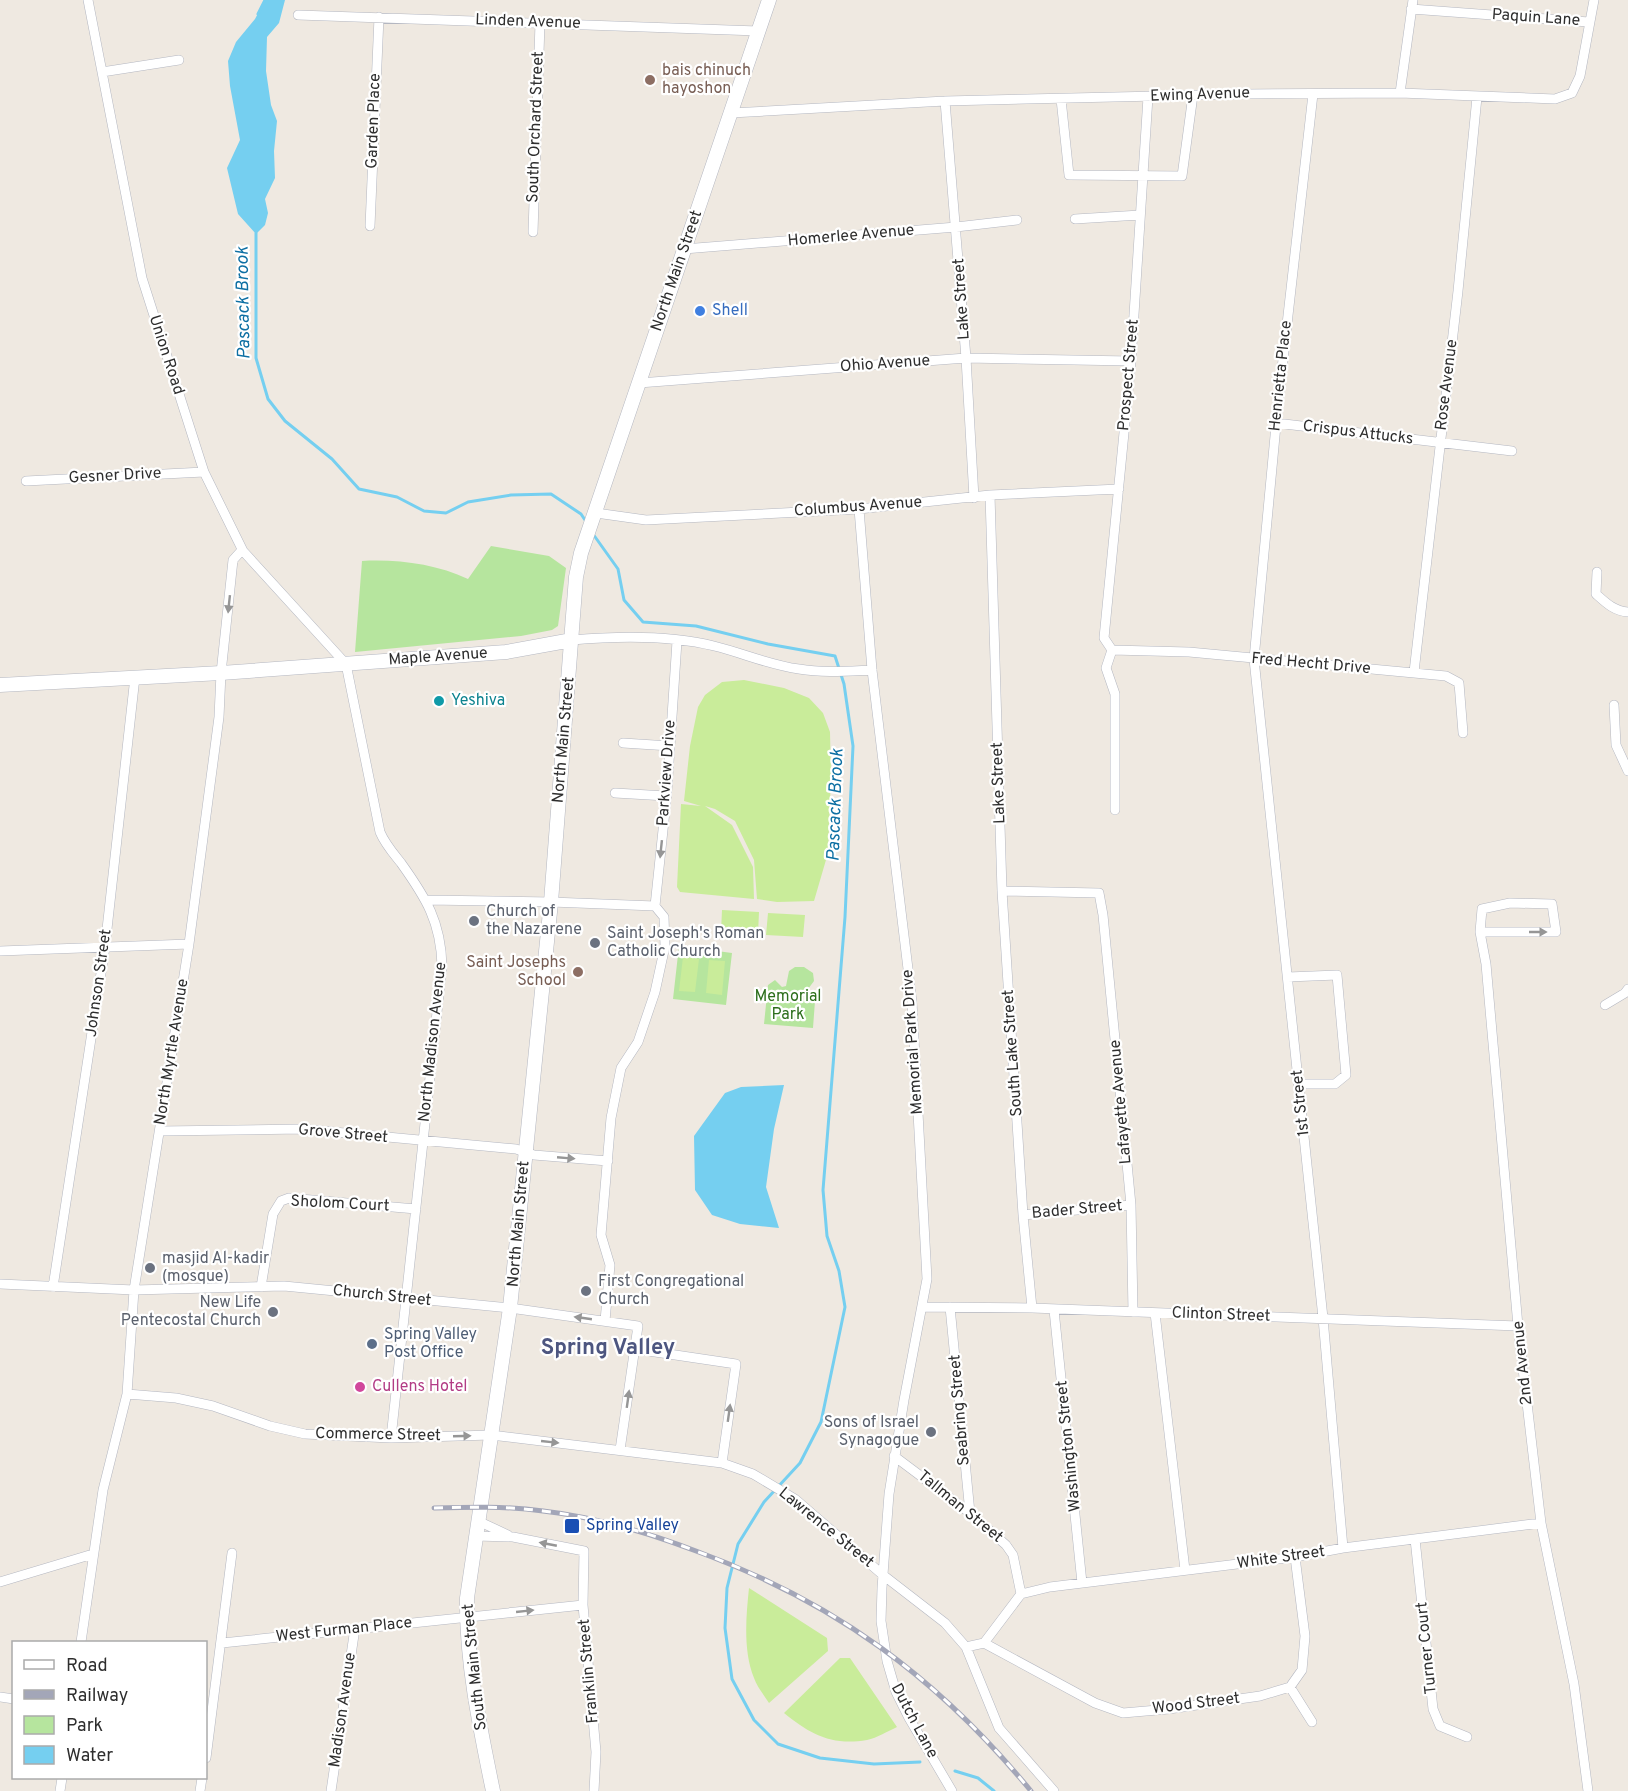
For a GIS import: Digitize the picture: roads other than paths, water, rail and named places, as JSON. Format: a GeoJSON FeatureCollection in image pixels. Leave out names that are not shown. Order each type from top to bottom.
{"type":"FeatureCollection","features":[{"type":"Feature","properties":{"kind":"main road","name":"North Main Street"},"geometry":{"type":"LineString","coordinates":[[480,1507],[510,1308],[551,902],[576,577],[587,536],[769,0]]}},
{"type":"Feature","properties":{"kind":"main road","name":"Maple Avenue"},"geometry":{"type":"LineString","coordinates":[[0,685],[221,673],[506,652],[572,640]]}},
{"type":"Feature","properties":{"kind":"main road","name":"South Main Street"},"geometry":{"type":"LineString","coordinates":[[480,1507],[467,1598],[467,1617],[475,1693],[493,1791]]}},
{"type":"Feature","properties":{"kind":"street","name":"Union Road"},"geometry":{"type":"LineString","coordinates":[[88,0],[142,278],[204,472],[242,550],[346,664]]}},
{"type":"Feature","properties":{"kind":"street","name":"Ewing Avenue"},"geometry":{"type":"LineString","coordinates":[[730,113],[945,101],[1193,95],[1400,93],[1554,99],[1572,93],[1580,76],[1594,0]]}},
{"type":"Feature","properties":{"kind":"street"},"geometry":{"type":"LineString","coordinates":[[1400,93],[1412,4]]}},
{"type":"Feature","properties":{"kind":"street","name":"Paquin Lane"},"geometry":{"type":"LineString","coordinates":[[1412,4],[1589,22]]}},
{"type":"Feature","properties":{"kind":"street","name":"Linden Avenue"},"geometry":{"type":"LineString","coordinates":[[298,15],[758,31]]}},
{"type":"Feature","properties":{"kind":"street","name":"Garden Place"},"geometry":{"type":"LineString","coordinates":[[370,225],[379,17]]}},
{"type":"Feature","properties":{"kind":"street","name":"South Orchard Street"},"geometry":{"type":"LineString","coordinates":[[533,232],[540,23]]}},
{"type":"Feature","properties":{"kind":"street"},"geometry":{"type":"LineString","coordinates":[[102,72],[179,60]]}},
{"type":"Feature","properties":{"kind":"street","name":"Henrietta Place"},"geometry":{"type":"LineString","coordinates":[[1254,659],[1276,423],[1314,94]]}},
{"type":"Feature","properties":{"kind":"street"},"geometry":{"type":"LineString","coordinates":[[1062,99],[1069,175],[1182,176],[1193,95]]}},
{"type":"Feature","properties":{"kind":"street","name":"Prospect Street"},"geometry":{"type":"LineString","coordinates":[[1115,810],[1115,694],[1107,668],[1112,650],[1104,638],[1131,361],[1148,97]]}},
{"type":"Feature","properties":{"kind":"street","name":"Rose Avenue"},"geometry":{"type":"LineString","coordinates":[[1414,672],[1458,291],[1477,97]]}},
{"type":"Feature","properties":{"kind":"street","name":"Lake Street"},"geometry":{"type":"LineString","coordinates":[[945,101],[966,358],[974,498]]}},
{"type":"Feature","properties":{"kind":"street"},"geometry":{"type":"LineString","coordinates":[[1075,219],[1140,215]]}},
{"type":"Feature","properties":{"kind":"street","name":"Homerlee Avenue"},"geometry":{"type":"LineString","coordinates":[[684,249],[1017,220]]}},
{"type":"Feature","properties":{"kind":"street","name":"Ohio Avenue"},"geometry":{"type":"LineString","coordinates":[[639,383],[966,358],[1131,361]]}},
{"type":"Feature","properties":{"kind":"street","name":"Crispus Attucks"},"geometry":{"type":"LineString","coordinates":[[1276,423],[1512,451]]}},
{"type":"Feature","properties":{"kind":"street","name":"Gesner Drive"},"geometry":{"type":"LineString","coordinates":[[26,481],[204,472]]}},
{"type":"Feature","properties":{"kind":"street","name":"Columbus Avenue"},"geometry":{"type":"LineString","coordinates":[[594,518],[646,520],[859,508],[990,495],[1119,489]]}},
{"type":"Feature","properties":{"kind":"street","name":"Lake Street"},"geometry":{"type":"LineString","coordinates":[[990,495],[1002,891]]}},
{"type":"Feature","properties":{"kind":"street","name":"Memorial Park Drive"},"geometry":{"type":"LineString","coordinates":[[859,508],[872,670],[912,1002],[927,1279],[894,1456],[883,1575]]}},
{"type":"Feature","properties":{"kind":"street","name":"North Myrtle Avenue"},"geometry":{"type":"LineString","coordinates":[[81,1641],[103,1490],[126,1394],[134,1290],[189,944],[219,717],[221,673],[233,560],[242,550]]}},
{"type":"Feature","properties":{"kind":"street"},"geometry":{"type":"LineString","coordinates":[[1597,572],[1596,594],[1607,605],[1628,612]]}},
{"type":"Feature","properties":{"kind":"street","name":"Maple Avenue"},"geometry":{"type":"LineString","coordinates":[[572,640],[639,637],[713,645],[789,667],[829,671],[872,670]]}},
{"type":"Feature","properties":{"kind":"street","name":"Parkview Drive"},"geometry":{"type":"LineString","coordinates":[[656,906],[677,641]]}},
{"type":"Feature","properties":{"kind":"street","name":"Fred Hecht Drive"},"geometry":{"type":"LineString","coordinates":[[1112,650],[1189,652],[1446,676],[1459,683],[1463,733]]}},
{"type":"Feature","properties":{"kind":"street","name":"1st Street"},"geometry":{"type":"LineString","coordinates":[[1254,659],[1323,1318],[1343,1548]]}},
{"type":"Feature","properties":{"kind":"street","name":"North Madison Avenue"},"geometry":{"type":"LineString","coordinates":[[346,664],[380,832],[385,843],[426,900],[436,921],[442,966],[391,1438]]}},
{"type":"Feature","properties":{"kind":"street","name":"Johnson Street"},"geometry":{"type":"LineString","coordinates":[[53,1287],[105,947],[135,677]]}},
{"type":"Feature","properties":{"kind":"street"},"geometry":{"type":"LineString","coordinates":[[1614,705],[1616,745],[1628,771]]}},
{"type":"Feature","properties":{"kind":"street"},"geometry":{"type":"LineString","coordinates":[[623,743],[670,746]]}},
{"type":"Feature","properties":{"kind":"street"},"geometry":{"type":"LineString","coordinates":[[615,793],[666,796]]}},
{"type":"Feature","properties":{"kind":"street","name":"Lafayette Avenue"},"geometry":{"type":"LineString","coordinates":[[1002,891],[1099,893],[1131,1205],[1133,1312]]}},
{"type":"Feature","properties":{"kind":"street","name":"South Lake Street"},"geometry":{"type":"LineString","coordinates":[[1002,891],[1023,1215]]}},
{"type":"Feature","properties":{"kind":"street"},"geometry":{"type":"LineString","coordinates":[[426,900],[656,906],[664,917],[665,946],[655,992],[638,1042],[621,1068],[611,1118],[602,1235],[610,1265],[605,1321]]}},
{"type":"Feature","properties":{"kind":"street"},"geometry":{"type":"LineString","coordinates":[[1510,903],[1552,904],[1556,932],[1480,932],[1482,909],[1510,903]]}},
{"type":"Feature","properties":{"kind":"street","name":"2nd Avenue"},"geometry":{"type":"LineString","coordinates":[[1480,932],[1486,964],[1518,1326],[1541,1523],[1574,1684],[1588,1791]]}},
{"type":"Feature","properties":{"kind":"street"},"geometry":{"type":"LineString","coordinates":[[0,951],[189,944]]}},
{"type":"Feature","properties":{"kind":"street"},"geometry":{"type":"LineString","coordinates":[[1288,977],[1337,975],[1346,1075],[1335,1084],[1299,1084]]}},
{"type":"Feature","properties":{"kind":"street"},"geometry":{"type":"LineString","coordinates":[[1605,1005],[1625,993],[1628,988]]}},
{"type":"Feature","properties":{"kind":"street","name":"Grove Street"},"geometry":{"type":"LineString","coordinates":[[160,1131],[302,1129],[516,1149],[534,1155],[608,1161]]}},
{"type":"Feature","properties":{"kind":"street","name":"Sholom Court"},"geometry":{"type":"LineString","coordinates":[[261,1287],[273,1214],[281,1201],[289,1198],[416,1209]]}},
{"type":"Feature","properties":{"kind":"street","name":"Bader Street"},"geometry":{"type":"LineString","coordinates":[[1023,1215],[1131,1205]]}},
{"type":"Feature","properties":{"kind":"street"},"geometry":{"type":"LineString","coordinates":[[1023,1215],[1032,1308]]}},
{"type":"Feature","properties":{"kind":"street","name":"Church Street"},"geometry":{"type":"LineString","coordinates":[[0,1284],[134,1290],[284,1286],[510,1308],[638,1326],[635,1349]]}},
{"type":"Feature","properties":{"kind":"street","name":"Clinton Street"},"geometry":{"type":"LineString","coordinates":[[923,1307],[1032,1308],[1518,1326]]}},
{"type":"Feature","properties":{"kind":"street","name":"Seabring Street"},"geometry":{"type":"LineString","coordinates":[[950,1307],[970,1513]]}},
{"type":"Feature","properties":{"kind":"street","name":"Washington Street"},"geometry":{"type":"LineString","coordinates":[[1054,1310],[1082,1583]]}},
{"type":"Feature","properties":{"kind":"street"},"geometry":{"type":"LineString","coordinates":[[1155,1313],[1185,1570]]}},
{"type":"Feature","properties":{"kind":"street"},"geometry":{"type":"LineString","coordinates":[[621,1450],[635,1349],[736,1364],[722,1463]]}},
{"type":"Feature","properties":{"kind":"street","name":"Commerce Street"},"geometry":{"type":"LineString","coordinates":[[126,1394],[176,1398],[213,1406],[270,1426],[305,1434],[391,1438],[491,1435]]}},
{"type":"Feature","properties":{"kind":"street","name":"Lawrence Street"},"geometry":{"type":"LineString","coordinates":[[491,1435],[722,1463],[753,1474],[795,1499],[883,1575],[945,1623],[966,1647],[999,1728],[1054,1791]]}},
{"type":"Feature","properties":{"kind":"street","name":"Tallman Street"},"geometry":{"type":"LineString","coordinates":[[894,1456],[970,1513],[1006,1545],[1013,1555],[1021,1594]]}},
{"type":"Feature","properties":{"kind":"street","name":"White Street"},"geometry":{"type":"LineString","coordinates":[[1021,1594],[1050,1587],[1295,1557],[1343,1548],[1541,1523]]}},
{"type":"Feature","properties":{"kind":"street"},"geometry":{"type":"LineString","coordinates":[[477,1529],[513,1538]]}},
{"type":"Feature","properties":{"kind":"street"},"geometry":{"type":"LineString","coordinates":[[477,1529],[513,1538]]}},
{"type":"Feature","properties":{"kind":"street","name":"Franklin Street"},"geometry":{"type":"LineString","coordinates":[[513,1538],[584,1551],[583,1605],[596,1752],[594,1791]]}},
{"type":"Feature","properties":{"kind":"street","name":"Turner Court"},"geometry":{"type":"LineString","coordinates":[[1415,1539],[1433,1709],[1440,1725],[1467,1737]]}},
{"type":"Feature","properties":{"kind":"street"},"geometry":{"type":"LineString","coordinates":[[207,1743],[222,1643],[232,1553]]}},
{"type":"Feature","properties":{"kind":"street"},"geometry":{"type":"LineString","coordinates":[[0,1582],[93,1554]]}},
{"type":"Feature","properties":{"kind":"street"},"geometry":{"type":"LineString","coordinates":[[1295,1557],[1305,1636],[1302,1671],[1290,1687],[1312,1722]]}},
{"type":"Feature","properties":{"kind":"street","name":"Dutch Lane"},"geometry":{"type":"LineString","coordinates":[[883,1575],[881,1621],[884,1650],[890,1673],[904,1710],[952,1791]]}},
{"type":"Feature","properties":{"kind":"street"},"geometry":{"type":"LineString","coordinates":[[966,1647],[984,1643],[1021,1594]]}},
{"type":"Feature","properties":{"kind":"street","name":"West Furman Place"},"geometry":{"type":"LineString","coordinates":[[222,1643],[583,1605]]}},
{"type":"Feature","properties":{"kind":"street","name":"Madison Avenue"},"geometry":{"type":"LineString","coordinates":[[331,1791],[355,1628]]}},
{"type":"Feature","properties":{"kind":"street","name":"Wood Street"},"geometry":{"type":"LineString","coordinates":[[984,1643],[1095,1703],[1123,1713],[1260,1696],[1290,1687]]}},
{"type":"Feature","properties":{"kind":"water"},"geometry":{"type":"Polygon","coordinates":[[[265,0],[285,0],[279,23],[267,37],[266,71],[271,105],[277,121],[274,151],[275,178],[265,199],[268,213],[265,225],[256,234],[238,214],[227,168],[240,140],[228,61],[236,42],[255,19],[265,0]]]}},
{"type":"Feature","properties":{"kind":"water"},"geometry":{"type":"Polygon","coordinates":[[[784,1085],[774,1129],[766,1187],[779,1228],[740,1224],[712,1215],[695,1190],[694,1136],[725,1093],[741,1087],[784,1085]]]}},
{"type":"Feature","properties":{"kind":"waterway","name":"Pascack Brook"},"geometry":{"type":"LineString","coordinates":[[258,14],[265,0]]}},
{"type":"Feature","properties":{"kind":"waterway","name":"Pascack Brook"},"geometry":{"type":"LineString","coordinates":[[256,233],[256,358],[268,399],[285,421],[332,459],[359,489],[397,497],[424,511],[446,513],[468,502],[511,495],[551,494],[581,514],[587,523]]}},
{"type":"Feature","properties":{"kind":"waterway","name":"Pascack Brook"},"geometry":{"type":"LineString","coordinates":[[593,534],[618,569],[624,600],[643,622],[696,626],[768,644],[835,656],[844,684],[853,746],[845,917],[823,1190],[827,1236],[839,1271],[845,1307],[821,1422],[800,1463],[764,1502],[738,1544],[727,1588],[725,1628],[732,1679],[754,1720],[778,1744],[820,1758],[874,1764],[920,1762]]}},
{"type":"Feature","properties":{"kind":"waterway","name":"Pascack Brook"},"geometry":{"type":"LineString","coordinates":[[955,1771],[978,1778],[994,1791]]}},
{"type":"Feature","properties":{"kind":"railway"},"geometry":{"type":"LineString","coordinates":[[434,1508],[515,1508],[582,1517],[658,1538],[746,1571],[794,1594],[838,1619],[880,1647],[920,1678],[959,1713],[1031,1791]]}},
{"type":"Feature","properties":{"kind":"place","name":"bais chinuch hayoshon"},"geometry":{"type":"Point","coordinates":[650,80]}},
{"type":"Feature","properties":{"kind":"place","name":"Shell"},"geometry":{"type":"Point","coordinates":[700,311]}},
{"type":"Feature","properties":{"kind":"place","name":"Yeshiva"},"geometry":{"type":"Point","coordinates":[439,701]}},
{"type":"Feature","properties":{"kind":"place","name":"Church of the Nazarene"},"geometry":{"type":"Point","coordinates":[474,921]}},
{"type":"Feature","properties":{"kind":"place","name":"Saint Joseph's Roman Catholic Church"},"geometry":{"type":"Point","coordinates":[595,943]}},
{"type":"Feature","properties":{"kind":"place","name":"Saint Josephs School"},"geometry":{"type":"Point","coordinates":[578,972]}},
{"type":"Feature","properties":{"kind":"place","name":"masjid Al-kadir (mosque)"},"geometry":{"type":"Point","coordinates":[150,1268]}},
{"type":"Feature","properties":{"kind":"place","name":"First Congregational Church"},"geometry":{"type":"Point","coordinates":[586,1291]}},
{"type":"Feature","properties":{"kind":"place","name":"New Life Pentecostal Church"},"geometry":{"type":"Point","coordinates":[273,1312]}},
{"type":"Feature","properties":{"kind":"place","name":"Spring Valley Post Office"},"geometry":{"type":"Point","coordinates":[372,1344]}},
{"type":"Feature","properties":{"kind":"place","name":"Cullens Hotel"},"geometry":{"type":"Point","coordinates":[360,1387]}},
{"type":"Feature","properties":{"kind":"place","name":"Sons of Israel Synagogue"},"geometry":{"type":"Point","coordinates":[931,1432]}},
{"type":"Feature","properties":{"kind":"place","name":"Spring Valley"},"geometry":{"type":"Point","coordinates":[572,1526]}},
{"type":"Feature","properties":{"kind":"district","name":"Spring Valley"},"geometry":{"type":"Point","coordinates":[608,1348]}},
{"type":"Feature","properties":{"kind":"park label","name":"Memorial Park"},"geometry":{"type":"Point","coordinates":[788,1006]}}]}
